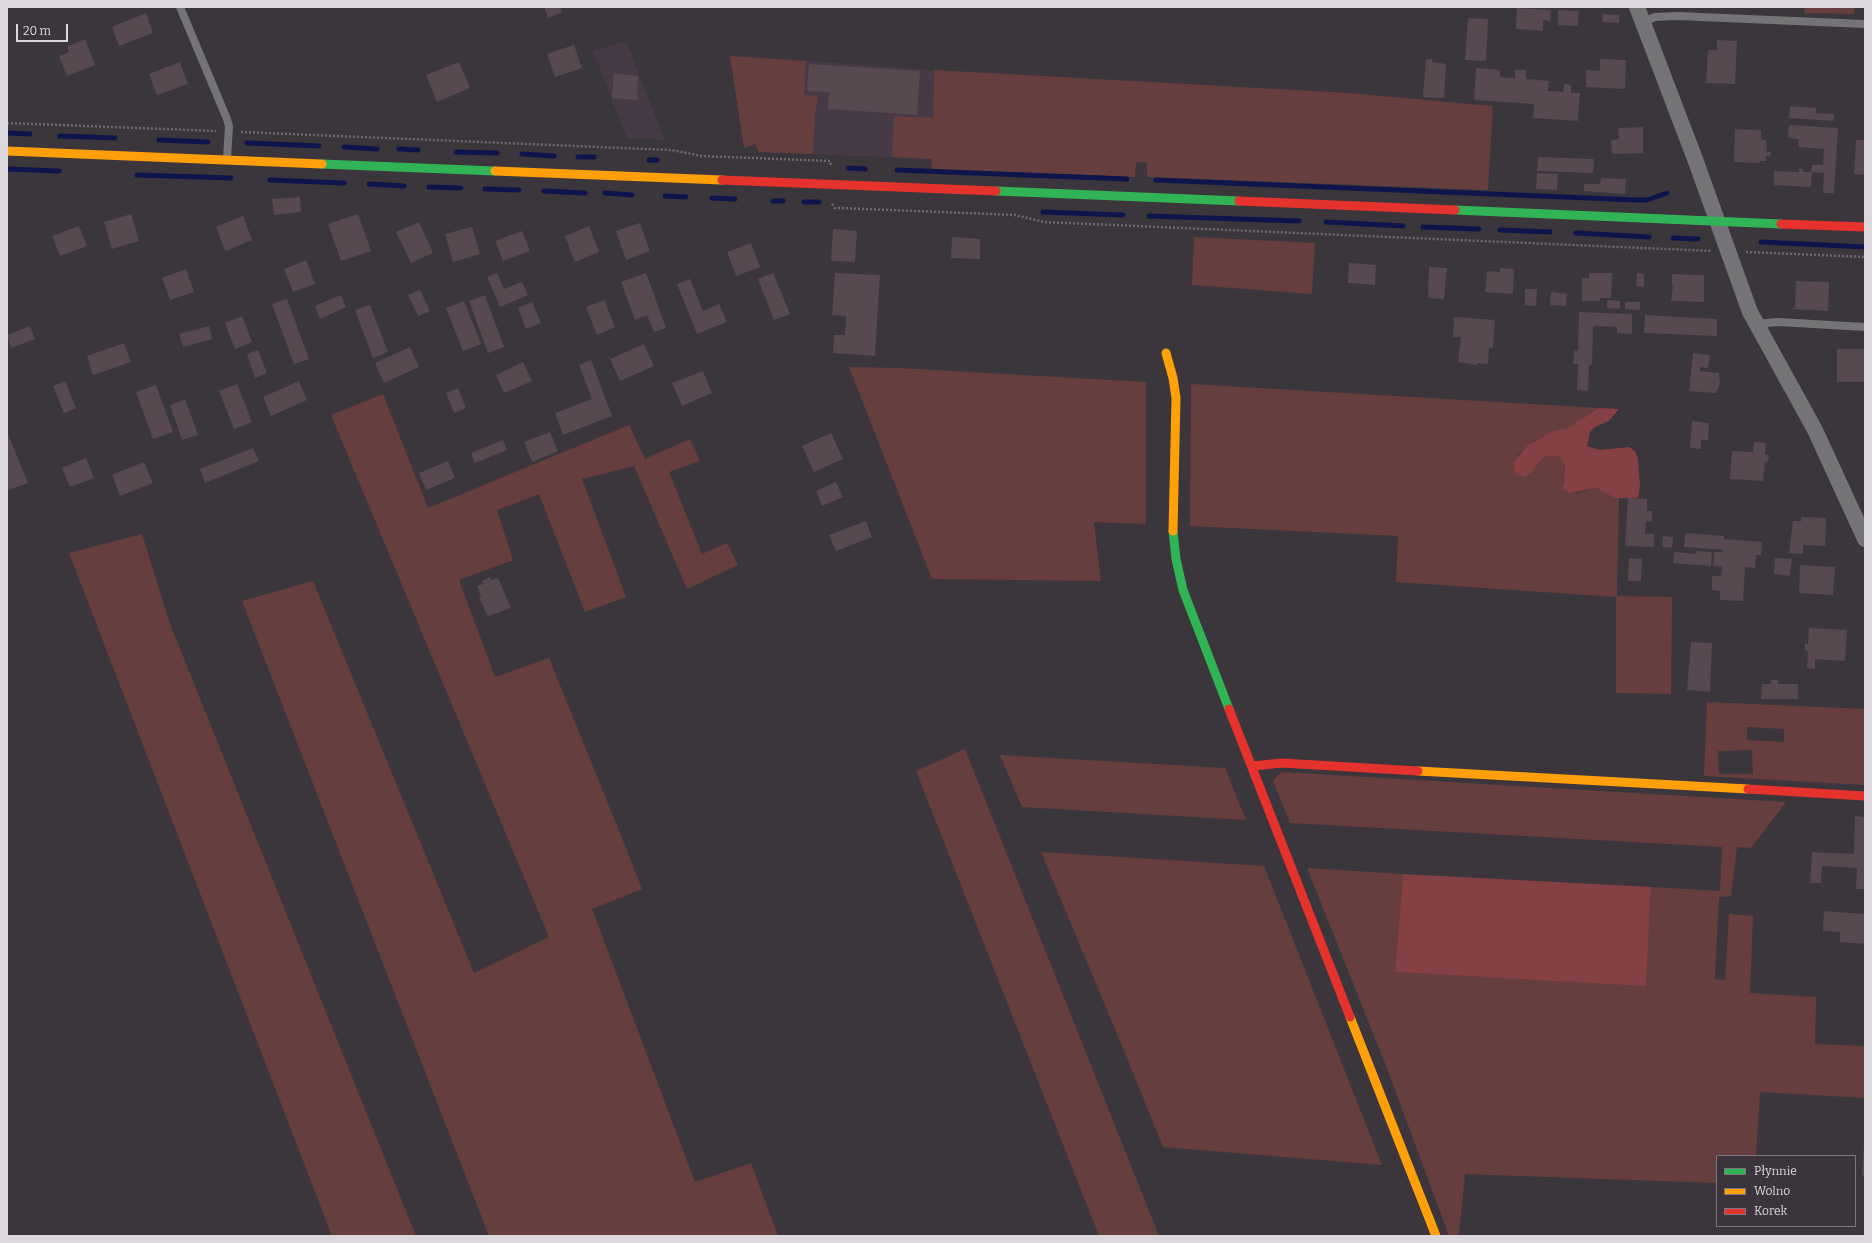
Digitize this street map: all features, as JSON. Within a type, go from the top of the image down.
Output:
[{"type":"main road","points":[[7,151],[1865,227]]},
{"type":"main road","points":[[1166,353],[1173,378],[1176,398],[1173,528],[1179,574],[1194,622],[1436,1236]]},
{"type":"main road","points":[[1252,766],[1282,763],[1865,796]]},
{"type":"street","points":[[1638,7],[1718,221],[1744,297],[1756,324],[1808,416],[1865,539]]},
{"type":"lane","points":[[180,7],[227,119],[227,160]]},
{"type":"lane","points":[[1643,22],[1655,17],[1678,16],[1865,24]]},
{"type":"lane","points":[[1756,324],[1778,322],[1865,327]]},
{"type":"path","points":[[7,123],[671,150],[702,156],[830,161],[832,169]]},
{"type":"path","points":[[831,202],[835,208],[1015,216],[1044,222],[1865,257]]},
{"type":"shaded area","points":[[1805,7],[1854,7],[1854,14],[1804,13]]},
{"type":"shaded area","points":[[626,41],[665,140],[627,138],[593,51]]},
{"type":"shaded area","points":[[730,56],[806,61],[804,95],[818,96],[815,113],[813,154],[759,152],[755,144],[744,148]]},
{"type":"shaded area","points":[[764,58],[934,70],[931,159],[759,152]]},
{"type":"shaded area","points":[[934,70],[1348,93],[1493,106],[1488,190],[1147,177],[1147,163],[1136,162],[1135,177],[932,169],[931,159],[892,157],[894,116],[933,118]]},
{"type":"shaded area","points":[[1194,237],[1315,243],[1312,294],[1192,285]]},
{"type":"shaded area","points":[[849,367],[899,368],[1146,382],[1146,524],[1094,522],[1101,581],[932,579]]},
{"type":"shaded area","points":[[1191,384],[1599,408],[1567,428],[1552,431],[1533,442],[1517,456],[1531,473],[1544,457],[1558,456],[1563,461],[1565,467],[1563,482],[1576,493],[1597,488],[1619,498],[1617,596],[1672,597],[1671,694],[1616,693],[1616,597],[1396,582],[1398,536],[1190,526]]},
{"type":"shaded area","points":[[383,394],[428,508],[629,425],[645,459],[690,439],[700,461],[669,472],[702,554],[727,543],[738,565],[687,589],[634,466],[582,479],[626,597],[585,612],[539,494],[497,510],[513,560],[459,580],[495,677],[549,658],[642,889],[592,909],[695,1182],[751,1163],[778,1236],[489,1236],[242,601],[313,581],[474,973],[549,937],[331,415]]},
{"type":"shaded area","points":[[1599,408],[1619,409],[1609,421],[1595,427],[1590,432],[1587,446],[1600,450],[1629,447],[1635,451],[1638,458],[1640,486],[1638,498],[1615,498],[1597,488],[1569,493],[1563,489],[1565,467],[1563,461],[1558,456],[1544,457],[1531,473],[1524,477],[1517,475],[1514,470],[1514,462],[1527,446],[1552,431],[1567,428]]},
{"type":"shaded area","points":[[142,534],[170,624],[416,1236],[332,1236],[69,553]]},
{"type":"shaded area","points":[[1707,702],[1865,709],[1865,785],[1704,776]],"holes":[[[1747,727],[1784,729],[1784,742],[1747,740]],[[1752,750],[1753,774],[1719,774],[1718,751]]]},
{"type":"shaded area","points":[[965,749],[1159,1236],[1099,1236],[916,771]]},
{"type":"shaded area","points":[[1000,755],[1225,768],[1246,820],[1022,807]]},
{"type":"shaded area","points":[[1281,772],[1786,802],[1751,848],[1737,847],[1731,896],[1719,897],[1715,979],[1725,980],[1729,914],[1753,916],[1750,993],[1816,997],[1815,1044],[1865,1046],[1865,1098],[1760,1092],[1756,1155],[1716,1155],[1716,1183],[1465,1174],[1459,1236],[1449,1236],[1388,1071],[1307,868],[1403,874],[1395,972],[1646,985],[1651,887],[1720,891],[1722,847],[1290,823],[1273,781]]},
{"type":"shaded area","points":[[1041,852],[1264,866],[1382,1165],[1163,1147]]},
{"type":"shaded area","points":[[1403,874],[1651,887],[1646,986],[1395,972]]},
{"type":"building","points":[[544,7],[560,7],[562,12],[548,18]]},
{"type":"building","points":[[1517,8],[1551,10],[1550,21],[1543,20],[1543,31],[1516,29]]},
{"type":"building","points":[[1558,10],[1579,11],[1578,26],[1558,25]]},
{"type":"building","points":[[146,13],[153,33],[119,46],[112,27]]},
{"type":"building","points":[[1603,14],[1619,15],[1619,23],[1602,22]]},
{"type":"building","points":[[1468,18],[1488,19],[1486,61],[1465,60]]},
{"type":"building","points":[[85,39],[95,65],[67,76],[59,56],[69,52],[67,47]]},
{"type":"building","points":[[1717,40],[1737,41],[1735,84],[1706,83],[1708,50],[1717,50]]},
{"type":"building","points":[[574,45],[582,68],[555,77],[547,54]]},
{"type":"building","points":[[1426,59],[1432,59],[1432,62],[1446,64],[1444,98],[1423,97]]},
{"type":"building","points":[[1600,59],[1626,60],[1625,89],[1586,87],[1586,70],[1600,71]]},
{"type":"building","points":[[180,62],[188,84],[157,95],[149,74]]},
{"type":"building","points":[[459,62],[470,88],[437,102],[426,75]]},
{"type":"building","points":[[809,64],[920,71],[917,115],[828,109],[829,92],[807,91]]},
{"type":"building","points":[[1476,68],[1500,70],[1500,77],[1513,78],[1515,78],[1515,70],[1526,70],[1526,79],[1549,81],[1548,91],[1563,92],[1564,84],[1571,85],[1571,93],[1580,93],[1578,121],[1533,118],[1534,104],[1474,100]]},
{"type":"building","points":[[614,73],[638,76],[637,100],[612,98]]},
{"type":"building","points":[[1790,106],[1816,108],[1816,113],[1834,114],[1834,121],[1789,118]]},
{"type":"building","points":[[1789,125],[1838,128],[1834,193],[1823,193],[1824,173],[1811,172],[1812,165],[1823,165],[1824,149],[1798,147],[1799,139],[1788,138]]},
{"type":"building","points":[[1643,127],[1643,153],[1612,154],[1611,140],[1619,139],[1618,128]]},
{"type":"building","points":[[1735,129],[1761,130],[1761,140],[1766,140],[1767,152],[1771,152],[1770,156],[1766,156],[1766,161],[1760,161],[1760,163],[1734,162]]},
{"type":"building","points":[[1856,140],[1865,140],[1865,175],[1854,174]]},
{"type":"building","points":[[1538,157],[1594,159],[1593,173],[1537,171]]},
{"type":"building","points":[[1799,169],[1803,169],[1803,172],[1812,172],[1811,187],[1774,185],[1774,171],[1799,172]]},
{"type":"building","points":[[1537,173],[1558,174],[1557,190],[1536,189]]},
{"type":"building","points":[[1601,178],[1626,179],[1625,194],[1584,191],[1584,184],[1600,184]]},
{"type":"building","points":[[300,197],[301,212],[274,215],[272,199]]},
{"type":"building","points":[[131,214],[139,241],[112,249],[104,222]]},
{"type":"building","points":[[358,214],[371,251],[341,261],[328,224]]},
{"type":"building","points":[[243,216],[252,240],[225,251],[216,227]]},
{"type":"building","points":[[419,222],[433,253],[411,263],[396,232]]},
{"type":"building","points":[[640,223],[650,251],[626,260],[616,231]]},
{"type":"building","points":[[79,226],[87,246],[60,256],[52,236]]},
{"type":"building","points":[[589,226],[599,252],[575,262],[565,236]]},
{"type":"building","points":[[472,227],[480,254],[453,262],[445,234]]},
{"type":"building","points":[[833,229],[857,231],[855,262],[831,261]]},
{"type":"building","points":[[522,231],[530,251],[503,261],[495,241]]},
{"type":"building","points":[[952,237],[980,239],[980,259],[951,258]]},
{"type":"building","points":[[751,243],[760,267],[736,276],[727,252]]},
{"type":"building","points":[[306,260],[315,284],[293,292],[284,269]]},
{"type":"building","points":[[1349,263],[1376,265],[1375,285],[1348,283]]},
{"type":"building","points":[[1429,267],[1447,268],[1444,299],[1428,298]]},
{"type":"building","points":[[1500,268],[1514,269],[1513,294],[1485,292],[1487,271],[1500,272]]},
{"type":"building","points":[[186,269],[194,292],[170,300],[162,278]]},
{"type":"building","points":[[497,273],[504,289],[522,282],[528,295],[500,307],[487,277]]},
{"type":"building","points":[[646,273],[666,328],[654,332],[647,315],[635,320],[621,282]]},
{"type":"building","points":[[773,273],[790,314],[774,320],[758,279]]},
{"type":"building","points":[[835,273],[880,275],[875,356],[833,353],[834,335],[845,335],[846,316],[832,315]]},
{"type":"building","points":[[1589,273],[1612,273],[1611,298],[1600,298],[1600,301],[1582,301],[1582,278],[1589,278]]},
{"type":"building","points":[[1637,273],[1644,274],[1644,287],[1636,286]]},
{"type":"building","points":[[1672,274],[1704,275],[1704,302],[1671,301],[1673,286]]},
{"type":"building","points":[[690,279],[703,311],[719,304],[727,322],[697,334],[677,284]]},
{"type":"building","points":[[1794,281],[1829,282],[1828,311],[1792,309],[1795,308],[1796,282]]},
{"type":"building","points":[[1525,289],[1537,289],[1536,306],[1525,305]]},
{"type":"building","points":[[420,290],[430,311],[418,316],[408,295]]},
{"type":"building","points":[[1551,292],[1567,294],[1566,306],[1550,305]]},
{"type":"building","points":[[341,295],[346,307],[320,319],[315,306]]},
{"type":"building","points":[[485,295],[504,347],[488,353],[469,301]]},
{"type":"building","points":[[287,299],[309,359],[294,364],[272,304]]},
{"type":"building","points":[[604,300],[615,327],[597,335],[586,307]]},
{"type":"building","points":[[1607,300],[1620,301],[1620,309],[1607,308]]},
{"type":"building","points":[[464,301],[481,344],[463,351],[446,308]]},
{"type":"building","points":[[532,302],[541,323],[526,329],[518,308]]},
{"type":"building","points":[[1625,302],[1640,302],[1640,310],[1625,309]]},
{"type":"building","points":[[370,305],[388,352],[373,358],[355,310]]},
{"type":"building","points":[[1579,312],[1632,314],[1632,334],[1617,333],[1617,327],[1593,326],[1592,365],[1589,365],[1588,391],[1577,390],[1578,364],[1573,364],[1574,351],[1578,351]]},
{"type":"building","points":[[1645,315],[1717,319],[1717,336],[1644,333]]},
{"type":"building","points":[[242,316],[252,342],[235,349],[225,323]]},
{"type":"building","points":[[1454,317],[1495,320],[1493,348],[1489,348],[1488,364],[1477,363],[1477,365],[1458,362],[1461,337],[1453,337]]},
{"type":"building","points":[[30,326],[35,339],[11,348],[7,335]]},
{"type":"building","points":[[209,326],[212,339],[183,347],[179,334]]},
{"type":"building","points":[[124,343],[131,362],[93,375],[87,356]]},
{"type":"building","points":[[644,344],[654,366],[620,381],[610,359]]},
{"type":"building","points":[[410,347],[419,367],[384,383],[375,363]]},
{"type":"building","points":[[1837,349],[1864,349],[1865,382],[1837,382]]},
{"type":"building","points":[[258,350],[267,373],[255,378],[247,354]]},
{"type":"building","points":[[1693,353],[1710,355],[1708,368],[1700,367],[1700,371],[1719,373],[1720,384],[1716,393],[1689,391]]},
{"type":"building","points":[[591,360],[612,416],[563,435],[555,413],[592,399],[579,365]]},
{"type":"building","points":[[523,362],[532,381],[504,393],[496,375]]},
{"type":"building","points":[[703,371],[712,393],[682,406],[672,383]]},
{"type":"building","points":[[65,381],[76,408],[64,413],[53,386]]},
{"type":"building","points":[[299,381],[307,400],[271,416],[263,397]]},
{"type":"building","points":[[237,384],[252,422],[234,429],[219,391]]},
{"type":"building","points":[[156,385],[173,432],[153,439],[136,392]]},
{"type":"building","points":[[458,388],[466,408],[454,413],[446,393]]},
{"type":"building","points":[[185,399],[198,435],[182,440],[170,405]]},
{"type":"building","points":[[1692,421],[1709,423],[1708,440],[1701,440],[1701,449],[1690,448]]},
{"type":"building","points":[[7,432],[28,483],[9,490],[7,485]]},
{"type":"building","points":[[550,432],[558,451],[532,462],[524,442]]},
{"type":"building","points":[[831,433],[843,459],[814,472],[802,446]]},
{"type":"building","points":[[503,440],[507,450],[475,463],[471,453]]},
{"type":"building","points":[[1754,442],[1766,443],[1765,455],[1769,455],[1768,462],[1765,461],[1763,481],[1730,479],[1732,451],[1753,452]]},
{"type":"building","points":[[253,448],[259,461],[205,483],[200,469]]},
{"type":"building","points":[[86,458],[94,478],[70,487],[62,468]]},
{"type":"building","points":[[448,461],[455,478],[426,490],[419,473]]},
{"type":"building","points":[[144,462],[153,483],[120,496],[112,475]]},
{"type":"building","points":[[836,482],[843,497],[822,506],[816,491]]},
{"type":"building","points":[[1628,498],[1647,499],[1647,511],[1652,511],[1652,522],[1646,521],[1645,534],[1654,534],[1654,547],[1625,546]]},
{"type":"building","points":[[1802,517],[1826,518],[1825,546],[1803,545],[1803,554],[1789,553],[1793,521],[1801,521]]},
{"type":"building","points":[[866,521],[872,537],[836,551],[829,535]]},
{"type":"building","points":[[1685,533],[1724,536],[1724,539],[1762,542],[1761,555],[1756,555],[1755,568],[1745,567],[1743,601],[1720,600],[1720,591],[1712,590],[1712,576],[1721,576],[1722,567],[1713,566],[1714,552],[1723,552],[1723,550],[1684,547]]},
{"type":"building","points":[[1663,536],[1673,537],[1672,548],[1662,547]]},
{"type":"building","points":[[1696,551],[1712,552],[1711,566],[1673,563],[1674,552],[1696,554]]},
{"type":"building","points":[[1629,558],[1642,559],[1641,581],[1628,581]]},
{"type":"building","points":[[1775,558],[1792,559],[1790,576],[1774,574]]},
{"type":"building","points":[[1800,565],[1835,567],[1833,595],[1799,593]]},
{"type":"building","points":[[490,577],[491,580],[498,578],[511,608],[488,616],[479,598],[481,597],[477,586],[483,584],[482,581]]},
{"type":"building","points":[[1809,628],[1847,630],[1845,661],[1815,659],[1815,669],[1807,668],[1808,651],[1805,651],[1805,643],[1808,644]]},
{"type":"building","points":[[1691,642],[1712,643],[1710,692],[1687,690]]},
{"type":"building","points":[[1771,680],[1778,680],[1778,684],[1798,684],[1798,699],[1761,699],[1762,684],[1771,684]]},
{"type":"building","points":[[1855,816],[1865,817],[1865,889],[1856,889],[1857,868],[1822,866],[1821,883],[1810,883],[1812,852],[1854,854]]},
{"type":"building","points":[[1824,911],[1865,914],[1865,944],[1840,942],[1840,932],[1823,931]]},
{"type":"building","points":[[1864,1144],[1865,1176],[1862,1176]]},
{"type":"waterway","points":[[7,133],[30,134]]},
{"type":"waterway","points":[[60,136],[115,138]]},
{"type":"waterway","points":[[159,140],[208,142]]},
{"type":"waterway","points":[[247,143],[319,146]]},
{"type":"waterway","points":[[344,147],[377,149]]},
{"type":"waterway","points":[[399,149],[418,150]]},
{"type":"waterway","points":[[456,152],[497,153]]},
{"type":"waterway","points":[[522,154],[554,156]]},
{"type":"waterway","points":[[578,157],[594,157]]},
{"type":"waterway","points":[[649,160],[657,160]]},
{"type":"waterway","points":[[848,168],[865,169]]},
{"type":"waterway","points":[[7,169],[59,171]]},
{"type":"waterway","points":[[897,170],[1127,179]]},
{"type":"waterway","points":[[137,175],[231,178]]},
{"type":"waterway","points":[[270,180],[344,183]]},
{"type":"waterway","points":[[1156,180],[1636,200],[1647,200],[1667,193]]},
{"type":"waterway","points":[[369,184],[404,186]]},
{"type":"waterway","points":[[429,187],[461,188]]},
{"type":"waterway","points":[[485,189],[519,190]]},
{"type":"waterway","points":[[544,191],[585,193]]},
{"type":"waterway","points":[[605,193],[632,195]]},
{"type":"waterway","points":[[665,196],[686,197]]},
{"type":"waterway","points":[[712,198],[735,199]]},
{"type":"waterway","points":[[773,201],[783,201]]},
{"type":"waterway","points":[[804,202],[819,202]]},
{"type":"waterway","points":[[1043,212],[1123,215]]},
{"type":"waterway","points":[[1149,216],[1299,221]]},
{"type":"waterway","points":[[1326,222],[1403,226]]},
{"type":"waterway","points":[[1423,227],[1479,229]]},
{"type":"waterway","points":[[1500,230],[1550,232]]},
{"type":"waterway","points":[[1576,233],[1649,237]]},
{"type":"waterway","points":[[1673,238],[1698,239]]},
{"type":"waterway","points":[[1761,242],[1865,247]]},
{"type":"traffic: fast","points":[[322,164],[495,171]]},
{"type":"traffic: fast","points":[[996,191],[1239,201]]},
{"type":"traffic: fast","points":[[1455,210],[1781,224]]},
{"type":"traffic: fast","points":[[1173,531],[1176,559],[1183,590],[1229,709]]},
{"type":"traffic: slow","points":[[7,151],[322,164]]},
{"type":"traffic: slow","points":[[495,171],[722,180]]},
{"type":"traffic: slow","points":[[1166,353],[1173,378],[1176,398],[1173,531]]},
{"type":"traffic: slow","points":[[1418,771],[1748,789]]},
{"type":"traffic: slow","points":[[1350,1017],[1436,1236]]},
{"type":"traffic: jam","points":[[722,180],[996,191]]},
{"type":"traffic: jam","points":[[1239,201],[1455,210]]},
{"type":"traffic: jam","points":[[1781,224],[1865,227]]},
{"type":"traffic: jam","points":[[1229,709],[1350,1017]]},
{"type":"traffic: jam","points":[[1252,766],[1282,763],[1418,771]]},
{"type":"traffic: jam","points":[[1748,789],[1865,796]]}]
